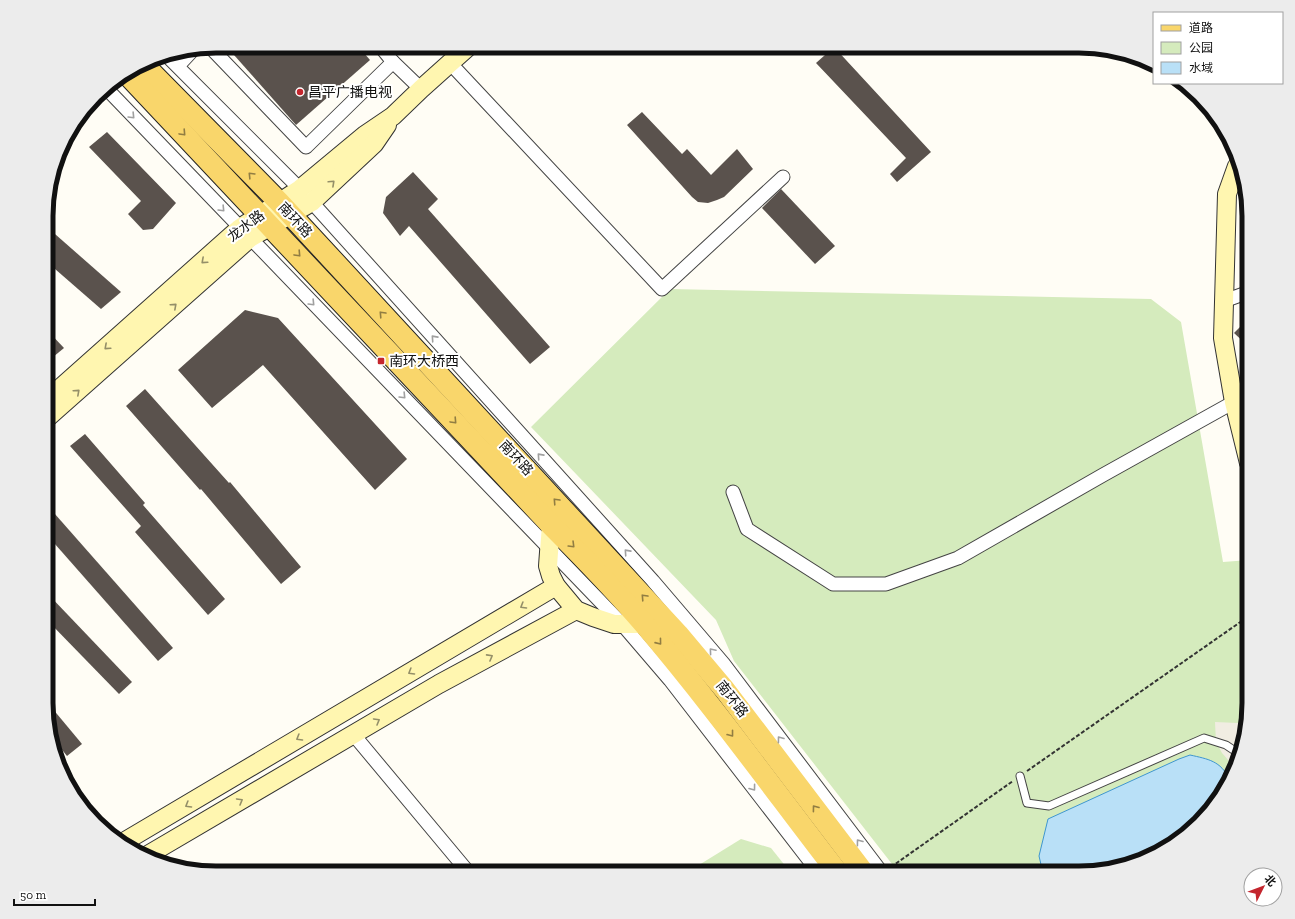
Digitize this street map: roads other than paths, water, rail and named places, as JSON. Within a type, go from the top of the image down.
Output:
[{"type":"main road","points":[[420,89],[461,53]]},
{"type":"main road","name":"南环路","points":[[147,68],[284,209],[678,634],[730,686],[859,866]]},
{"type":"main road","name":"南环路","points":[[130,77],[551,525],[582,555],[644,624],[702,708],[832,866]]},
{"type":"main road","name":"龙水路","points":[[53,395],[245,233],[306,196],[374,144],[393,116],[420,89]]},
{"type":"main road","points":[[1235,171],[1227,194],[1223,338],[1234,402],[1242,435]]},
{"type":"main road","name":"龙水路","points":[[53,412],[245,233]]},
{"type":"main road","points":[[551,525],[548,566],[550,576],[556,586],[576,610],[593,618],[614,624],[644,624]]},
{"type":"main road","points":[[127,840],[556,586]]},
{"type":"main road","points":[[151,853],[439,684],[576,610]]},
{"type":"street","points":[[216,53],[306,147],[393,62]]},
{"type":"street","points":[[386,53],[420,89]]},
{"type":"street","points":[[178,66],[188,55]]},
{"type":"street","points":[[171,60],[306,196],[653,581],[723,663],[730,686],[882,866]]},
{"type":"street","points":[[450,63],[662,289],[783,177]]},
{"type":"street","points":[[110,92],[550,548],[622,624],[670,680],[702,708],[813,866]]},
{"type":"street","points":[[1224,300],[1242,294]]},
{"type":"street","points":[[733,492],[747,529],[833,584],[886,584],[958,558],[1234,402]]},
{"type":"street","points":[[354,734],[463,866]]},
{"type":"lane","points":[[1020,776],[1026,803],[1050,806],[1204,738],[1226,744],[1234,751]]},
{"type":"water","points":[[1190,755],[1208,760],[1218,765],[1226,773],[1215,794],[1202,811],[1187,826],[1170,839],[1142,854],[1111,863],[1090,866],[1041,866],[1039,856],[1048,819]]},
{"type":"place","name":"昌平广播电视","points":[[300,92]]},
{"type":"place","name":"南环大桥西","points":[[381,361]]}]
